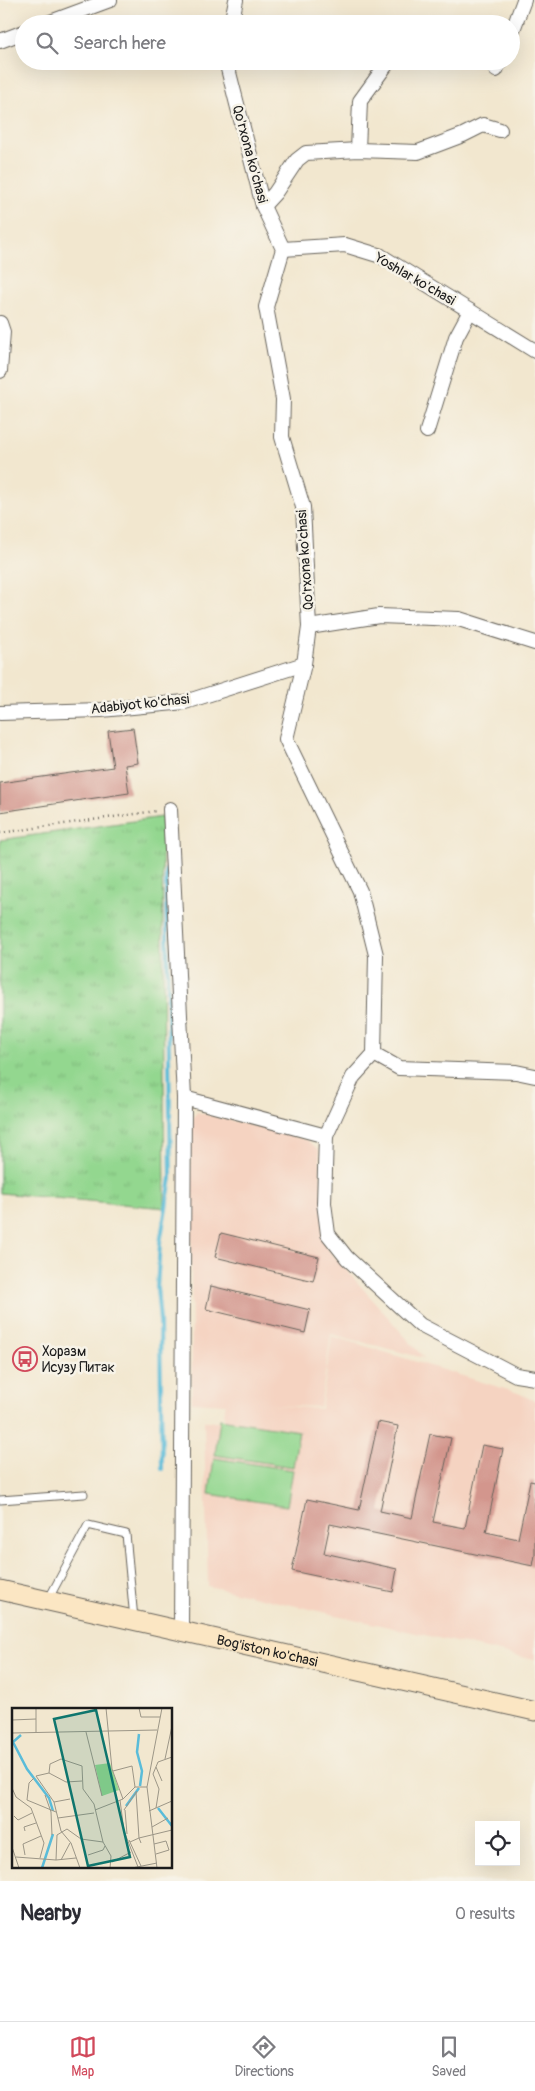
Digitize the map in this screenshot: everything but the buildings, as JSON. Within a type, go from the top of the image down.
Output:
[{"type":"main road","name":"Bog'iston ko'chasi","points":[[0,1590],[535,1711]]},
{"type":"street","points":[[69,15],[110,0]]},
{"type":"street","points":[[233,15],[236,0]]},
{"type":"street","points":[[518,15],[524,0]]},
{"type":"street","points":[[0,41],[15,35]]},
{"type":"street","name":"Qo'rxona ko'chasi","points":[[228,70],[263,206],[283,249],[266,307],[283,398],[282,437],[303,507],[310,627],[304,664],[286,740],[360,891],[376,954],[374,1054]]},
{"type":"street","points":[[358,150],[360,101],[382,70]]},
{"type":"street","points":[[263,206],[276,193],[297,160],[306,153],[358,150],[418,152],[463,135],[483,124],[500,130]]},
{"type":"street","name":"Yoshlar ko'chasi","points":[[283,249],[345,245],[381,256],[535,351]]},
{"type":"street","points":[[427,431],[456,337],[470,311]]},
{"type":"street","points":[[0,323],[3,332],[0,371]]},
{"type":"street","points":[[310,627],[379,616],[459,619],[535,643]]},
{"type":"street","name":"Adabiyot ko'chasi","points":[[0,713],[101,710],[185,702],[304,664]]},
{"type":"street","points":[[170,809],[184,1098],[181,1632]]},
{"type":"street","points":[[535,1076],[516,1072],[399,1068],[374,1054],[353,1077],[326,1136],[324,1203],[328,1234],[347,1258],[420,1325],[516,1375],[535,1378]]},
{"type":"street","points":[[184,1098],[326,1136]]},
{"type":"lane","points":[[0,1500],[84,1494]]},
{"type":"lane","points":[[48,1600],[88,1525],[126,1534],[135,1622]]},
{"type":"path","points":[[0,833],[170,809]]},
{"type":"shaded area","points":[[197,1112],[307,1140],[319,1150],[326,1247],[424,1358],[331,1334],[320,1407],[269,1405],[321,1409],[332,1336],[518,1393],[535,1401],[535,1660],[208,1586],[204,1421],[224,1421],[225,1404],[192,1402],[191,1123]]},
{"type":"green space","points":[[162,817],[165,1208],[0,1193],[0,840]]},
{"type":"green space","points":[[220,1419],[299,1431],[293,1467],[215,1455]]},
{"type":"green space","points":[[214,1458],[293,1470],[287,1506],[209,1494]]},
{"type":"waterway","points":[[162,1469],[160,1321],[157,1288],[160,1243],[171,1178],[166,870]]},
{"type":"place","name":"Хоразм Исузу Питак","points":[[25,1359]]}]
